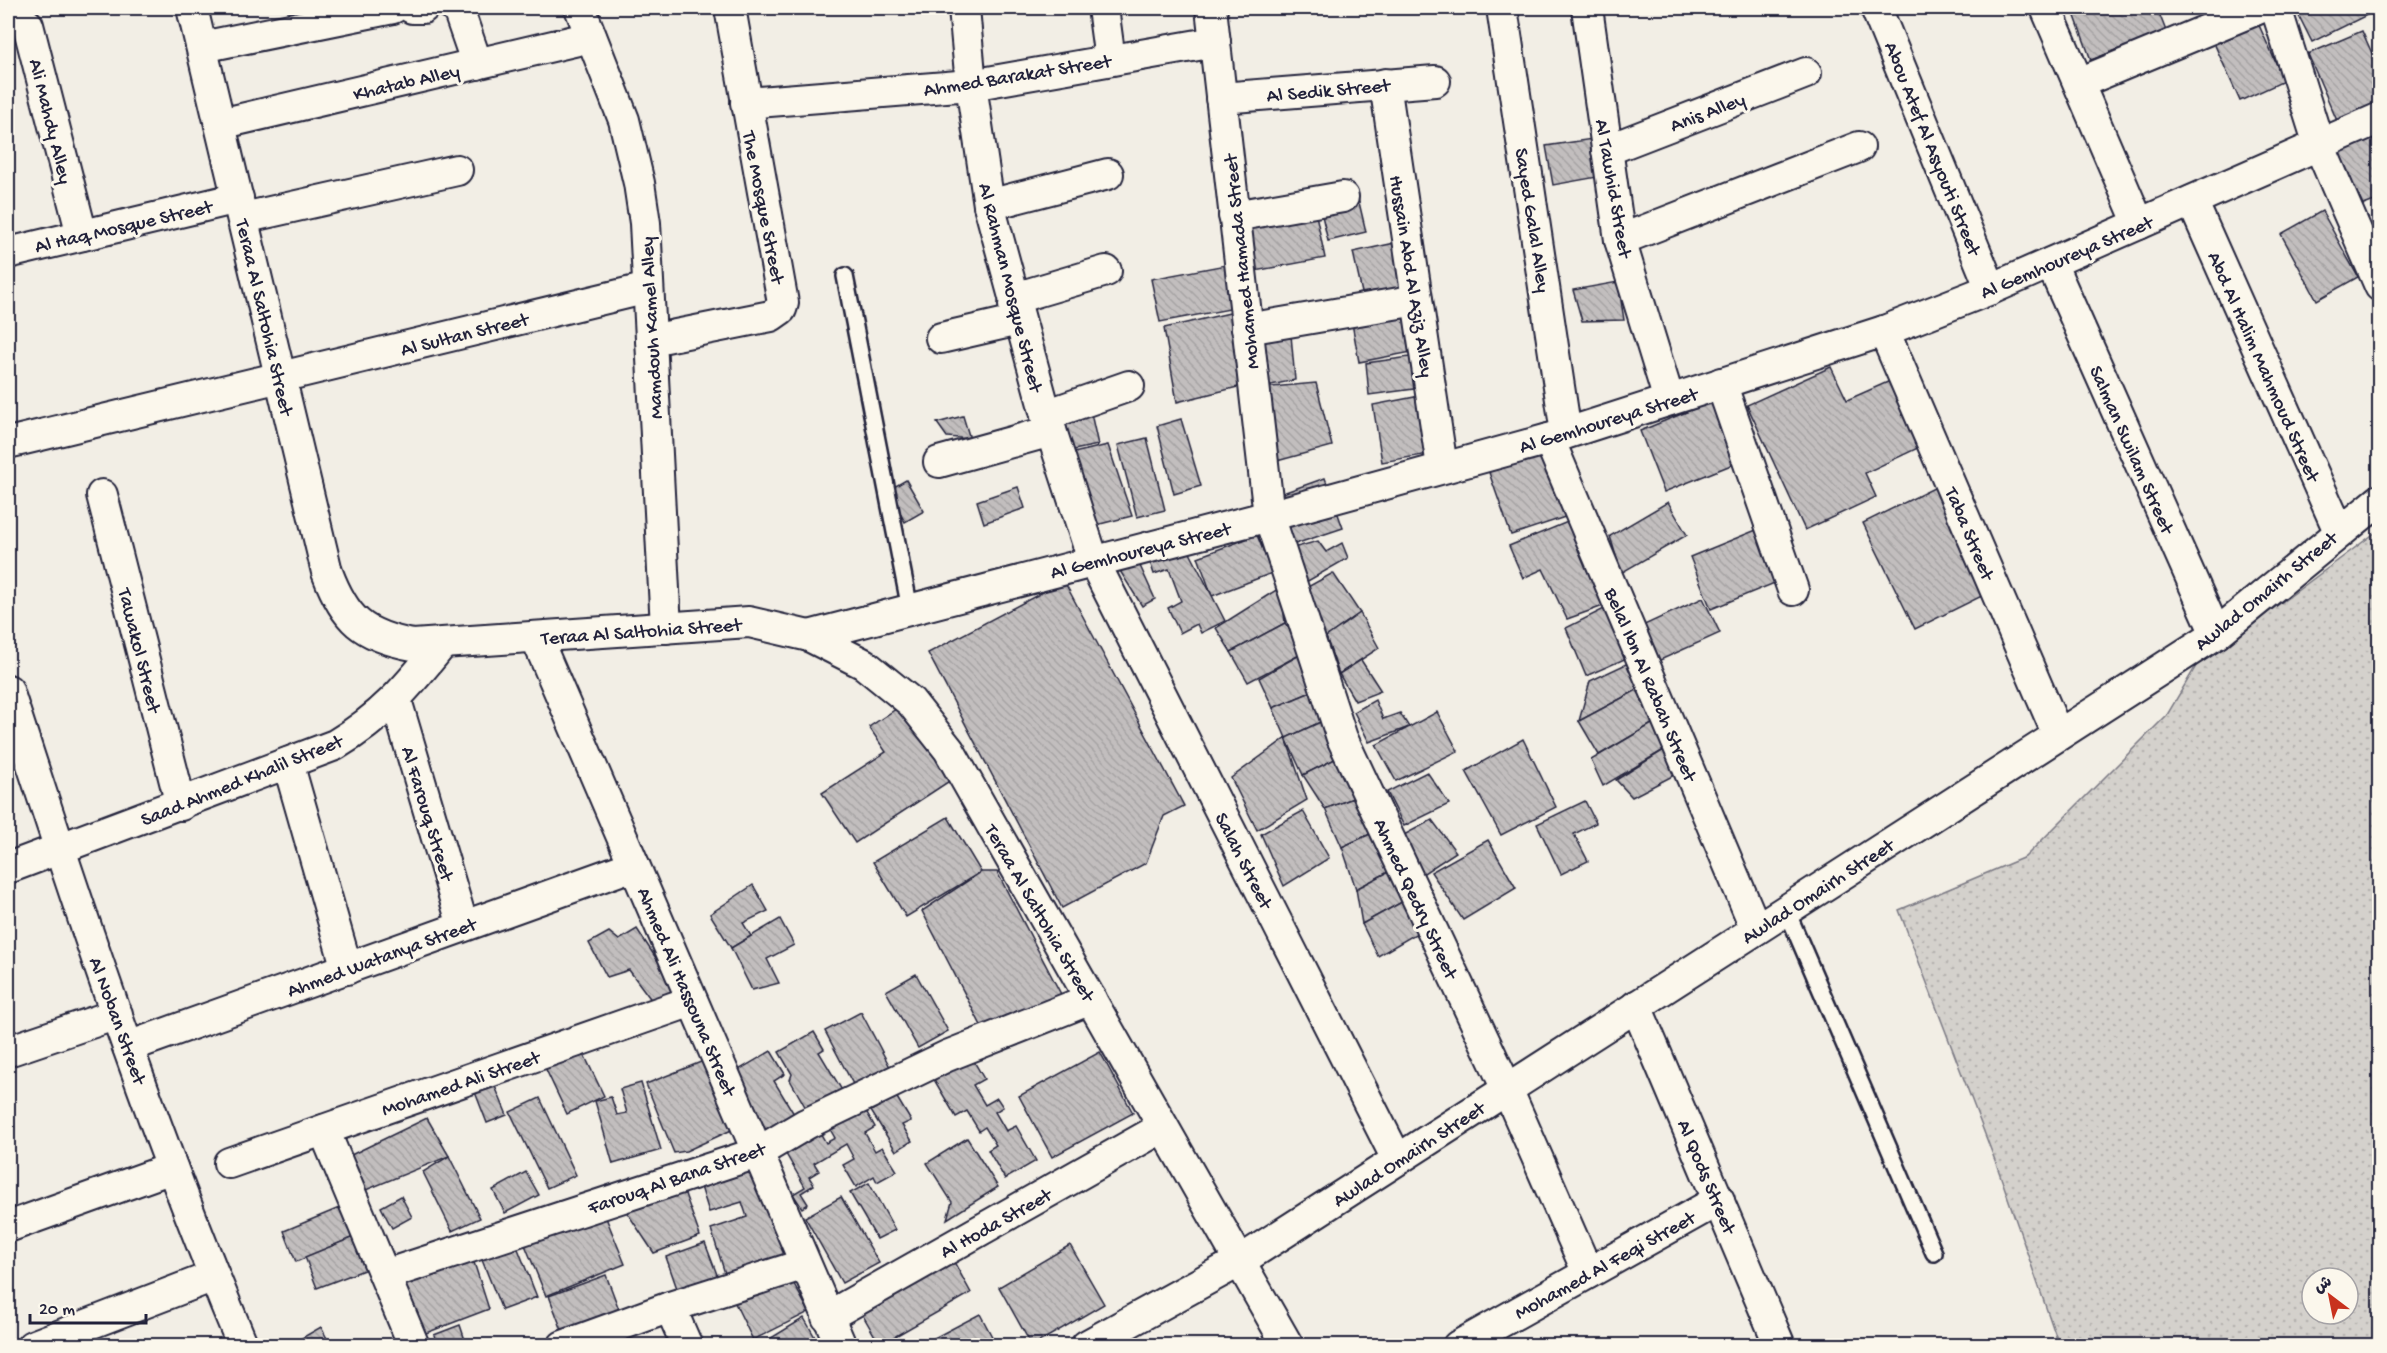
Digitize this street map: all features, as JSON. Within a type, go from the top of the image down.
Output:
[{"type":"street","name":"Teraa Al Saltohia Street","points":[[192,8],[327,572],[338,601],[357,624],[384,640],[413,645],[749,622],[809,636],[864,664],[911,702],[949,750],[1288,1346]]},
{"type":"street","points":[[202,47],[393,8]]},
{"type":"street","points":[[411,8],[423,8]]},
{"type":"street","points":[[455,8],[459,12],[477,64]]},
{"type":"street","name":"Mamdouh Kamel Alley","points":[[580,8],[624,120],[637,172],[645,223],[666,628]]},
{"type":"street","points":[[730,8],[736,8]]},
{"type":"street","name":"The Mosque Street","points":[[651,340],[771,316],[781,309],[783,298],[730,8]]},
{"type":"street","name":"Al Rahman Mosque Street","points":[[964,8],[971,85],[989,205],[1048,423],[1093,560]]},
{"type":"street","points":[[1103,8],[1110,60]]},
{"type":"street","name":"Mohamed Hamada Street","points":[[1211,8],[1269,516]]},
{"type":"street","name":"Sayed Galal Alley","points":[[1502,8],[1558,436]]},
{"type":"street","name":"Abou Atef Al Asyouti Street","points":[[1876,8],[1991,289]]},
{"type":"street","points":[[2046,8],[2139,224]]},
{"type":"street","points":[[2079,83],[2260,8]]},
{"type":"street","points":[[2276,8],[2319,145],[2379,286]]},
{"type":"street","name":"Al Tawhid Street","points":[[1592,9],[1620,240],[1669,400]]},
{"type":"street","name":"Ali Mahdy Alley","points":[[10,16],[21,18],[28,25],[82,235]]},
{"type":"street","name":"Khatab Alley","points":[[220,124],[591,37]]},
{"type":"street","name":"Ahmed Barakat Street","points":[[746,103],[971,85],[1215,42]]},
{"type":"street","name":"Anis Alley","points":[[1608,150],[1806,73]]},
{"type":"street","name":"Al Sedik Street","points":[[1221,98],[1436,81]]},
{"type":"street","name":"Hussain Abd Al Aziz Alley","points":[[1385,84],[1442,467]]},
{"type":"street","name":"Al Gemhoureya Street","points":[[809,636],[1093,560],[1269,516],[1558,436],[1884,331],[1991,289],[2379,118]]},
{"type":"street","points":[[1620,240],[1859,147]]},
{"type":"street","name":"Al Haq Mosque Street","points":[[8,253],[82,235],[457,170]]},
{"type":"street","points":[[989,205],[1107,174]]},
{"type":"street","points":[[1234,216],[1343,197]]},
{"type":"street","name":"Abd Al Halim Mahmoud Street","points":[[2192,201],[2339,531]]},
{"type":"street","name":"Salman Swilam Street","points":[[2051,263],[2216,634]]},
{"type":"street","points":[[941,338],[1017,312],[1025,295],[1106,271]]},
{"type":"street","name":"Al Sultan Street","points":[[8,443],[648,288]]},
{"type":"street","points":[[1247,329],[1417,300]]},
{"type":"street","name":"Taba Street","points":[[1884,331],[2058,735]]},
{"type":"street","points":[[1721,383],[1794,590]]},
{"type":"street","points":[[939,462],[1048,423],[1129,386]]},
{"type":"street","name":"Belal Ibn Al Rabah Street","points":[[1558,436],[1756,929]]},
{"type":"street","name":"Tawakol Street","points":[[102,495],[181,805]]},
{"type":"street","name":"Awlad Omairh Street","points":[[1086,1346],[1240,1261],[2216,634],[2379,500]]},
{"type":"street","name":"Ahmed Qedry Street","points":[[1269,516],[1342,738],[1507,1089],[1588,1273]]},
{"type":"street","name":"Salah Street","points":[[1093,560],[1397,1159]]},
{"type":"street","name":"Ahmed Ali Hassouna Street","points":[[536,637],[841,1346]]},
{"type":"street","name":"Saad Ahmed Khalil Street","points":[[8,868],[181,805],[335,745],[368,725],[396,700],[443,643]]},
{"type":"street","name":"Al Noban Street","points":[[8,690],[59,849],[128,1047],[172,1168],[243,1346]]},
{"type":"street","name":"Al Farouq Street","points":[[396,700],[463,926]]},
{"type":"street","points":[[288,763],[347,969]]},
{"type":"street","name":"Ahmed Watanya Street","points":[[128,1047],[634,865]]},
{"type":"street","name":"Farouq Al Bana Street","points":[[385,1275],[757,1153],[806,1124],[947,1056],[1091,999]]},
{"type":"street","name":"Mohamed Ali Street","points":[[229,1163],[692,1001]]},
{"type":"street","name":"Al Qods Street","points":[[1636,1006],[1780,1346]]},
{"type":"street","points":[[8,1051],[117,1014]]},
{"type":"street","name":"Al Hoda Street","points":[[827,1317],[1163,1127]]},
{"type":"street","points":[[324,1130],[414,1346]]},
{"type":"street","points":[[8,1227],[172,1168]]},
{"type":"street","name":"Mohamed Al Feqi Street","points":[[1458,1346],[1719,1200]]},
{"type":"street","points":[[563,1346],[670,1307],[805,1264]]},
{"type":"street","points":[[32,1346],[214,1276]]},
{"type":"street","points":[[670,1307],[687,1346]]},
{"type":"lane","points":[[845,276],[910,609]]},
{"type":"lane","points":[[1786,909],[1934,1253]]},
{"type":"shaded area","points":[[2379,530],[2379,1345],[2059,1345],[1996,1163],[1899,910],[2025,857],[2167,715],[2196,666]]},
{"type":"building","points":[[2072,8],[2157,8],[2166,31],[2091,60]]},
{"type":"building","points":[[2295,8],[2365,8],[2369,14],[2312,42]]},
{"type":"building","points":[[2371,8],[2380,8],[2380,17],[2375,19]]},
{"type":"building","points":[[2258,23],[2284,81],[2240,101],[2214,43]]},
{"type":"building","points":[[2362,31],[2380,71],[2380,105],[2338,123],[2308,54]]},
{"type":"building","points":[[2376,134],[2380,144],[2380,199],[2353,209],[2328,153]]},
{"type":"building","points":[[1599,138],[1603,176],[1553,185],[1546,146]]},
{"type":"building","points":[[1358,198],[1366,232],[1328,241],[1320,207]]},
{"type":"building","points":[[1314,205],[1325,258],[1244,273],[1234,222]]},
{"type":"building","points":[[2322,211],[2358,277],[2317,300],[2281,234]]},
{"type":"building","points":[[1395,243],[1403,287],[1362,293],[1353,252]]},
{"type":"building","points":[[1236,263],[1246,306],[1160,322],[1151,279]]},
{"type":"building","points":[[1618,282],[1624,320],[1582,321],[1573,290]]},
{"type":"building","points":[[1408,301],[1417,351],[1359,362],[1350,312]]},
{"type":"building","points":[[1243,310],[1254,383],[1177,402],[1164,328]]},
{"type":"building","points":[[1290,324],[1295,380],[1257,388],[1251,330]]},
{"type":"building","points":[[1417,356],[1421,388],[1369,395],[1366,363]]},
{"type":"building","points":[[1831,367],[1847,400],[1890,381],[1920,447],[1865,473],[1876,497],[1805,530],[1747,405]]},
{"type":"building","points":[[1316,383],[1332,446],[1266,464],[1261,388]]},
{"type":"building","points":[[1420,396],[1429,454],[1382,462],[1373,405]]},
{"type":"building","points":[[1088,400],[1098,445],[1064,452],[1054,407]]},
{"type":"building","points":[[1711,402],[1736,463],[1664,492],[1640,431]]},
{"type":"building","points":[[963,416],[970,439],[947,437],[937,423]]},
{"type":"building","points":[[1181,419],[1201,486],[1174,494],[1157,426]]},
{"type":"building","points":[[1147,438],[1165,510],[1137,517],[1118,445]]},
{"type":"building","points":[[1108,445],[1132,516],[1080,529],[1065,455]]},
{"type":"building","points":[[1545,447],[1574,514],[1511,535],[1486,464]]},
{"type":"building","points":[[1325,478],[1343,528],[1283,548],[1266,499]]},
{"type":"building","points":[[906,480],[924,511],[905,522],[887,491]]},
{"type":"building","points":[[1938,486],[1990,592],[1915,629],[1863,523]]},
{"type":"building","points":[[1018,487],[1025,508],[984,523],[977,501]]},
{"type":"building","points":[[1668,502],[1687,535],[1621,573],[1610,536]]},
{"type":"building","points":[[1575,519],[1628,597],[1567,619],[1543,569],[1523,578],[1509,546]]},
{"type":"building","points":[[1766,526],[1787,578],[1711,609],[1690,557]]},
{"type":"building","points":[[1257,535],[1272,573],[1212,596],[1198,557]]},
{"type":"building","points":[[1318,541],[1326,552],[1342,543],[1348,558],[1299,586],[1293,548]]},
{"type":"building","points":[[1186,545],[1225,621],[1201,633],[1197,624],[1180,633],[1168,608],[1181,601],[1169,569],[1154,574],[1147,553]]},
{"type":"building","points":[[1136,557],[1155,599],[1142,606],[1115,563]]},
{"type":"building","points":[[1333,573],[1360,613],[1326,637],[1295,594]]},
{"type":"building","points":[[1064,581],[1184,806],[1164,816],[1146,863],[1062,908],[928,653]]},
{"type":"building","points":[[1281,587],[1285,623],[1231,652],[1216,628]]},
{"type":"building","points":[[1628,597],[1652,647],[1586,676],[1566,628]]},
{"type":"building","points":[[1703,598],[1720,633],[1658,661],[1642,626]]},
{"type":"building","points":[[1360,613],[1379,648],[1339,674],[1326,637]]},
{"type":"building","points":[[1285,623],[1305,652],[1248,682],[1231,652]]},
{"type":"building","points":[[1305,652],[1316,690],[1273,708],[1259,678]]},
{"type":"building","points":[[1641,657],[1637,690],[1579,721],[1590,681]]},
{"type":"building","points":[[1361,660],[1381,691],[1355,701],[1339,674]]},
{"type":"building","points":[[1316,690],[1327,719],[1286,738],[1273,708]]},
{"type":"building","points":[[1637,690],[1657,721],[1599,755],[1579,721]]},
{"type":"building","points":[[1375,700],[1383,719],[1400,713],[1409,727],[1369,742],[1354,712]]},
{"type":"building","points":[[902,705],[951,780],[855,843],[822,793],[886,752],[869,727]]},
{"type":"building","points":[[1437,712],[1458,751],[1396,781],[1376,745]]},
{"type":"building","points":[[1327,719],[1341,756],[1303,775],[1286,738]]},
{"type":"building","points":[[1657,721],[1672,745],[1603,786],[1591,760]]},
{"type":"building","points":[[1286,738],[1307,800],[1257,830],[1231,778]]},
{"type":"building","points":[[1523,739],[1556,807],[1501,835],[1466,771]]},
{"type":"building","points":[[1672,745],[1688,768],[1632,797],[1616,780]]},
{"type":"building","points":[[1341,756],[1361,795],[1325,809],[1303,775]]},
{"type":"building","points":[[1427,772],[1449,804],[1404,826],[1387,792]]},
{"type":"building","points":[[1361,795],[1379,830],[1342,847],[1325,809]]},
{"type":"building","points":[[1585,801],[1596,823],[1574,834],[1588,861],[1561,874],[1537,824]]},
{"type":"building","points":[[1303,811],[1329,858],[1284,886],[1261,834]]},
{"type":"building","points":[[948,817],[981,872],[906,917],[873,862]]},
{"type":"building","points":[[1432,820],[1456,852],[1421,875],[1400,837]]},
{"type":"building","points":[[1379,830],[1396,868],[1356,889],[1342,847]]},
{"type":"building","points":[[1488,840],[1516,888],[1463,920],[1431,872]]},
{"type":"building","points":[[1396,868],[1411,897],[1362,924],[1356,889]]},
{"type":"building","points":[[981,872],[997,872],[1064,1000],[988,1039],[922,911]]},
{"type":"building","points":[[753,885],[768,911],[743,923],[751,936],[731,948],[710,914]]},
{"type":"building","points":[[1411,897],[1424,929],[1378,956],[1362,924]]},
{"type":"building","points":[[780,919],[794,945],[767,959],[779,983],[752,990],[731,948]]},
{"type":"building","points":[[637,929],[678,992],[655,1005],[629,970],[607,977],[589,943],[609,932],[619,940]]},
{"type":"building","points":[[916,974],[948,1031],[918,1048],[886,991]]},
{"type":"building","points":[[861,1012],[890,1067],[854,1086],[825,1031]]},
{"type":"building","points":[[814,1032],[824,1049],[819,1052],[846,1097],[811,1117],[790,1080],[792,1074],[779,1052]]},
{"type":"building","points":[[579,1044],[604,1096],[567,1114],[542,1061]]},
{"type":"building","points":[[967,1049],[984,1079],[973,1085],[985,1105],[997,1098],[1003,1107],[995,1112],[1006,1131],[1016,1126],[1036,1161],[1005,1179],[988,1150],[996,1145],[985,1127],[979,1131],[967,1111],[956,1117],[929,1071]]},
{"type":"building","points":[[771,1051],[785,1074],[774,1081],[797,1119],[767,1137],[730,1075]]},
{"type":"building","points":[[1100,1052],[1133,1113],[1052,1157],[1019,1096]]},
{"type":"building","points":[[711,1058],[738,1127],[686,1151],[674,1153],[646,1084]]},
{"type":"building","points":[[492,1079],[507,1115],[487,1123],[473,1087]]},
{"type":"building","points":[[641,1083],[661,1150],[613,1164],[595,1101],[611,1097],[617,1115],[627,1113],[620,1089]]},
{"type":"building","points":[[896,1096],[911,1121],[902,1125],[912,1141],[896,1151],[871,1111]]},
{"type":"building","points":[[540,1098],[576,1175],[547,1188],[510,1112]]},
{"type":"building","points":[[862,1104],[875,1127],[865,1133],[875,1151],[882,1147],[897,1171],[877,1182],[874,1176],[856,1187],[843,1165],[854,1159],[846,1144],[814,1163],[819,1171],[809,1177],[814,1185],[801,1193],[808,1204],[802,1208],[793,1194],[805,1187],[782,1147],[817,1127],[826,1143],[835,1138],[827,1124]]},
{"type":"building","points":[[427,1118],[449,1156],[361,1192],[349,1156]]},
{"type":"building","points":[[967,1138],[998,1187],[947,1219],[952,1202],[927,1163]]},
{"type":"building","points":[[449,1156],[480,1218],[452,1231],[423,1172]]},
{"type":"building","points":[[755,1156],[789,1264],[728,1283],[711,1229],[747,1217],[742,1202],[709,1212],[697,1174]]},
{"type":"building","points":[[526,1172],[539,1195],[505,1213],[493,1190]]},
{"type":"building","points":[[680,1180],[700,1236],[654,1253],[620,1202]]},
{"type":"building","points":[[869,1183],[895,1230],[877,1239],[850,1193]]},
{"type":"building","points":[[401,1196],[412,1217],[392,1228],[381,1207]]},
{"type":"building","points":[[841,1197],[879,1263],[842,1283],[805,1217]]},
{"type":"building","points":[[344,1206],[356,1236],[296,1262],[284,1231]]},
{"type":"building","points":[[602,1208],[625,1264],[546,1296],[523,1240]]},
{"type":"building","points":[[356,1236],[369,1268],[317,1288],[305,1257]]},
{"type":"building","points":[[513,1236],[537,1297],[502,1310],[478,1250]]},
{"type":"building","points":[[705,1243],[721,1285],[681,1300],[666,1257]]},
{"type":"building","points":[[1070,1245],[1104,1304],[1032,1346],[999,1287]]},
{"type":"building","points":[[470,1250],[489,1309],[426,1333],[417,1334],[397,1274]]},
{"type":"building","points":[[953,1260],[971,1293],[880,1345],[861,1312]]},
{"type":"building","points":[[788,1273],[809,1312],[753,1340],[731,1295]]},
{"type":"building","points":[[606,1275],[623,1320],[566,1341],[549,1296]]},
{"type":"building","points":[[980,1314],[997,1346],[919,1346]]},
{"type":"building","points":[[804,1318],[820,1346],[758,1346]]},
{"type":"building","points":[[460,1325],[467,1346],[438,1346],[434,1335]]},
{"type":"building","points":[[321,1327],[331,1346],[288,1346]]}]
